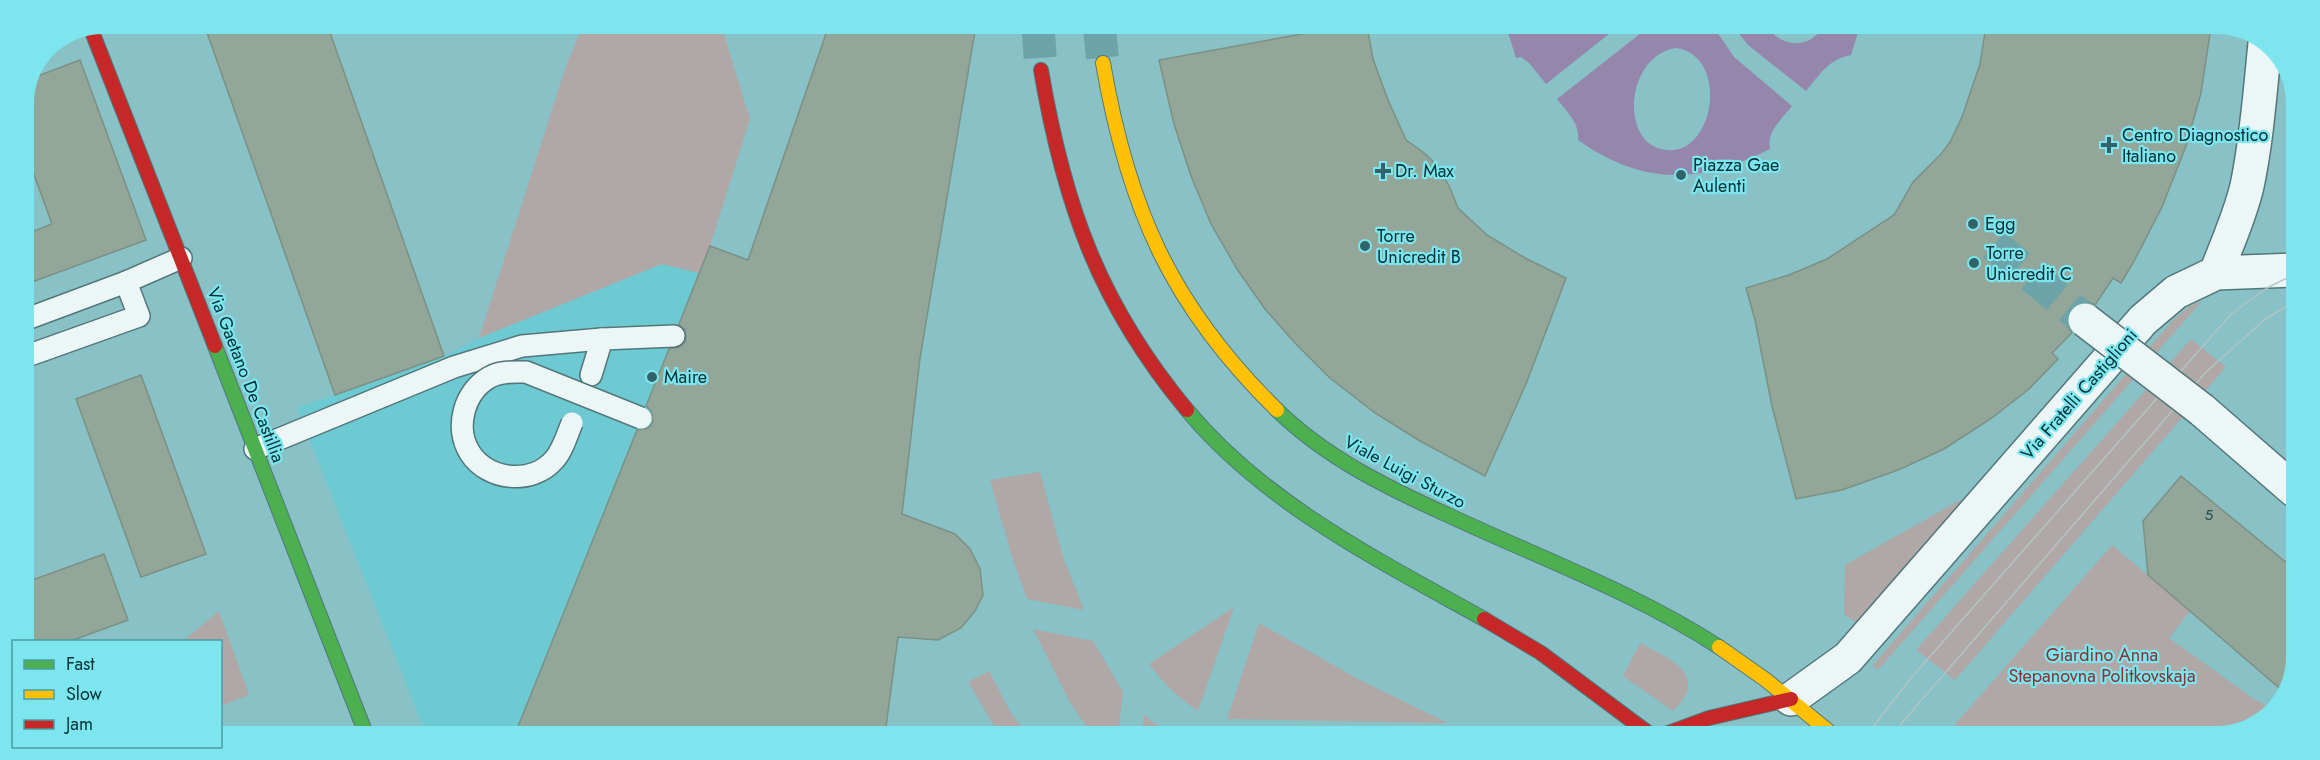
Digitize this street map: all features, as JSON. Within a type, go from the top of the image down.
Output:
[{"type":"main road","name":"Via Gaetano De Castillia","points":[[94,35],[363,726]]},
{"type":"main road","name":"Viale Luigi Sturzo","points":[[1103,63],[1110,110],[1120,152],[1143,221],[1159,253],[1199,322],[1236,367],[1281,415],[1334,457],[1397,492],[1676,622],[1742,662],[1822,726]]},
{"type":"main road","points":[[1041,70],[1047,113],[1063,181],[1099,277],[1137,344],[1196,420],[1236,459],[1277,493],[1375,558],[1541,653],[1580,684],[1641,726]]},
{"type":"main road","points":[[1746,725],[1791,699]]},
{"type":"main road","points":[[1687,726],[1709,718],[1791,699]]},
{"type":"street","points":[[2264,54],[2247,186],[2217,273],[2285,270]]},
{"type":"street","name":"Via Fratelli Castiglioni","points":[[1791,699],[1848,658],[2143,320],[2176,292],[2217,273]]},
{"type":"street","points":[[2085,320],[2202,410],[2286,483]]},
{"type":"lane","points":[[34,316],[126,282],[181,258]]},
{"type":"lane","points":[[34,353],[139,316],[126,282]]},
{"type":"lane","points":[[255,448],[454,367],[522,346],[674,336]]},
{"type":"lane","points":[[591,375],[602,339]]},
{"type":"lane","points":[[572,423],[564,444],[554,460],[541,470],[526,476],[510,477],[487,469],[470,453],[464,438],[462,421],[466,404],[475,388],[490,377],[508,372],[526,372],[641,418]]},
{"type":"shaded area","name":"Maire","points":[[826,34],[974,34],[920,358],[900,525],[970,549],[980,569],[983,595],[975,611],[961,628],[938,640],[898,637],[886,726],[423,726],[297,408],[444,356],[479,338],[662,264],[699,273],[710,246],[748,259]]},
{"type":"shaded area","points":[[1508,34],[1609,34],[1546,84],[1529,63],[1521,57],[1516,58]]},
{"type":"shaded area","points":[[1640,34],[1718,34],[1734,57],[1792,106],[1773,131],[1769,143],[1770,149],[1720,169],[1696,174],[1672,175],[1626,166],[1602,155],[1578,140],[1577,128],[1569,113],[1557,99]],"holes":[[[1677,48],[1694,56],[1705,69],[1710,87],[1709,105],[1704,123],[1695,138],[1682,148],[1666,150],[1650,144],[1640,132],[1635,116],[1634,99],[1647,65],[1660,54]]]},
{"type":"shaded area","points":[[1739,34],[1774,34],[1780,39],[1795,43],[1811,39],[1818,34],[1858,34],[1851,55],[1831,64],[1806,91],[1748,45]]},
{"type":"green space","points":[[579,34],[724,34],[750,119],[710,246],[699,273],[662,264],[479,338],[566,66]]},
{"type":"green space","points":[[2202,301],[1878,670],[1872,666],[2174,319],[2190,306]]},
{"type":"green space","points":[[2191,339],[2226,367],[1955,680],[1916,650]]},
{"type":"green space","points":[[1040,472],[1063,557],[1084,610],[1027,599],[1012,557],[990,480]]},
{"type":"green space","points":[[1962,499],[1967,508],[1863,627],[1844,614],[1845,565]]},
{"type":"green space","name":"Giardino Anna Stepanovna Politkovskaja","points":[[2112,545],[2190,611],[2169,638],[2265,705],[2239,722],[2216,726],[1954,726]]},
{"type":"green space","points":[[1234,607],[1198,711],[1171,690],[1149,664]]},
{"type":"green space","points":[[219,611],[249,695],[222,706],[222,640],[184,640]]},
{"type":"green space","points":[[1259,623],[1358,679],[1448,723],[1227,719]]},
{"type":"green space","points":[[1033,629],[1093,641],[1123,692],[1119,726],[1086,726],[1069,701]]},
{"type":"green space","points":[[1640,643],[1673,662],[1682,669],[1687,678],[1688,687],[1684,698],[1673,711],[1623,676]]},
{"type":"green space","points":[[989,671],[1012,715],[1021,726],[994,726],[968,682]]},
{"type":"green space","points":[[1144,715],[1158,726],[1143,726]]},
{"type":"building","points":[[208,34],[331,34],[444,356],[335,395]]},
{"type":"building","name":"Maire","points":[[826,34],[974,34],[920,358],[902,514],[955,534],[970,549],[980,569],[983,595],[975,611],[961,628],[938,640],[898,637],[886,726],[518,726],[637,430],[648,428],[653,422],[651,411],[646,406],[669,349],[680,347],[686,341],[685,330],[679,324],[710,246],[748,260]]},
{"type":"building","name":"Torre Unicredit B","points":[[1302,34],[1368,34],[1373,59],[1406,140],[1438,166],[1458,208],[1487,235],[1525,258],[1566,278],[1526,384],[1485,476],[1420,441],[1375,413],[1330,378],[1265,309],[1237,269],[1211,224],[1191,176],[1174,124],[1159,60]]},
{"type":"building","name":"Torre Unicredit C","points":[[1985,34],[2210,34],[2201,93],[2186,146],[2162,207],[2121,283],[2113,278],[2095,305],[2087,301],[2078,303],[2070,309],[2066,318],[2072,333],[2052,353],[2058,359],[2029,389],[1992,418],[1944,449],[1898,470],[1842,490],[1796,499],[1772,406],[1755,320],[1746,288],[1789,275],[1827,259],[1894,215],[1913,182],[1950,142],[1962,117],[1980,64]]},
{"type":"building","points":[[80,60],[146,240],[34,281],[34,231],[52,224],[34,175],[34,104],[41,75]]},
{"type":"building","points":[[141,375],[206,554],[141,577],[76,399]]},
{"type":"building","points":[[2181,476],[2286,562],[2286,656],[2278,687],[2148,575],[2143,521]]},
{"type":"building","points":[[104,554],[128,620],[73,640],[35,640],[35,579]]},
{"type":"tunnel","points":[[1039,34],[1041,70]]},
{"type":"tunnel","points":[[1100,34],[1103,63]]},
{"type":"tunnel","points":[[1994,245],[2085,320]]},
{"type":"tram line","points":[[1874,726],[1911,678],[2232,313],[2267,288],[2285,279]]},
{"type":"tram line","points":[[1900,726],[2205,373],[2264,320],[2285,307]]},
{"type":"traffic: fast","points":[[215,346],[363,726]]},
{"type":"traffic: fast","points":[[1187,410],[1218,444],[1288,502],[1365,552],[1484,619]]},
{"type":"traffic: fast","points":[[1277,410],[1316,443],[1381,483],[1621,593],[1719,647]]},
{"type":"traffic: slow","points":[[1103,63],[1126,164],[1141,209],[1160,252],[1182,293],[1209,332],[1240,371],[1277,410]]},
{"type":"traffic: slow","points":[[1719,647],[1766,680],[1822,726]]},
{"type":"traffic: jam","points":[[94,35],[215,346]]},
{"type":"traffic: jam","points":[[1041,70],[1061,165],[1090,251],[1130,331],[1187,410]]},
{"type":"traffic: jam","points":[[1484,619],[1541,653],[1639,726]]},
{"type":"traffic: jam","points":[[1687,726],[1709,718],[1791,699]]},
{"type":"place","name":"Centro Diagnostico Italiano","points":[[2109,145]]},
{"type":"place","name":"Dr. Max","points":[[1383,171]]},
{"type":"place","name":"Piazza Gae Aulenti","points":[[1681,175]]},
{"type":"place","name":"Egg","points":[[1973,224]]},
{"type":"place","name":"Torre Unicredit B","points":[[1365,246]]},
{"type":"place","name":"Torre Unicredit C","points":[[1974,263]]},
{"type":"place","name":"Maire","points":[[652,377]]}]
